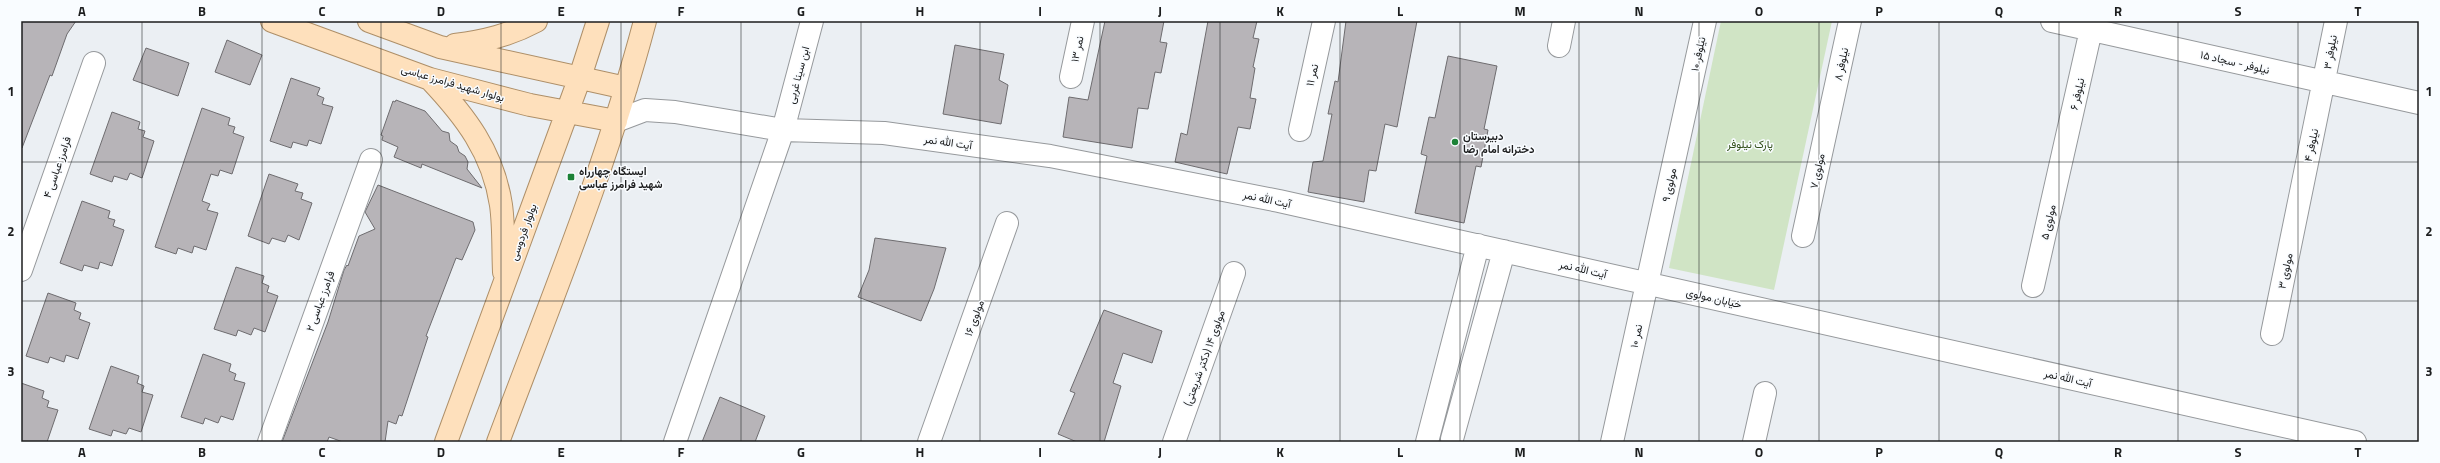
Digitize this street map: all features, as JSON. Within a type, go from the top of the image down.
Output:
[{"type":"main road","name":"بولوار شهید فرامرز عباسی","points":[[272,21],[430,79],[530,105],[616,121]]},
{"type":"main road","points":[[369,21],[440,47],[626,88]]},
{"type":"main road","points":[[440,47],[479,42],[512,34],[536,21]]},
{"type":"main road","name":"بولوار فردوسی","points":[[446,442],[568,111],[598,21]]},
{"type":"main road","points":[[498,442],[616,121],[645,21]]},
{"type":"main road","points":[[430,79],[461,111],[487,154],[501,204],[504,282]]},
{"type":"street","name":"ابن سینا غربی","points":[[675,442],[783,130],[812,21]]},
{"type":"street","name":"نمر ۱۳","points":[[1071,77],[1083,21]]},
{"type":"street","name":"نمر ۱۱","points":[[1300,130],[1324,21]]},
{"type":"street","points":[[1559,46],[1564,21]]},
{"type":"street","name":"نیلوفر ۱۰","points":[[1691,87],[1705,21]]},
{"type":"street","name":"نیلوفر ۸","points":[[1831,107],[1850,21]]},
{"type":"street","name":"نیلوفر - سجاد ۱۵","points":[[2052,21],[2092,25],[2419,104]]},
{"type":"street","name":"نیلوفر ۳","points":[[2324,82],[2336,21]]},
{"type":"street","name":"نیلوفر ۶","points":[[2062,158],[2092,25]]},
{"type":"street","name":"فرامرز عباسی ۴","points":[[21,270],[94,63]]},
{"type":"street","name":"نیلوفر ۴","points":[[2298,208],[2324,82]]},
{"type":"street","name":"مولوی ۹","points":[[1647,284],[1691,87]]},
{"type":"street","points":[[626,88],[645,110]]},
{"type":"street","name":"مولوی ۷","points":[[1803,236],[1831,107]]},
{"type":"street","points":[[616,121],[645,110],[675,112],[783,130]]},
{"type":"street","name":"آیت الله نمر","points":[[783,130],[884,133],[1050,156],[1279,201],[1647,284]]},
{"type":"street","name":"مولوی ۵","points":[[2033,286],[2062,158]]},
{"type":"street","name":"فرامرز عباسی ۲","points":[[269,442],[371,160]]},
{"type":"street","name":"مولوی ۳","points":[[2272,334],[2298,208]]},
{"type":"street","name":"مولوی ۱۶","points":[[929,442],[1007,223]]},
{"type":"street","points":[[1478,246],[1429,436],[1456,441],[1504,251]]},
{"type":"street","name":"مولوی ۱۴ (دکتر شریعتی)","points":[[1174,442],[1234,273]]},
{"type":"street","name":"خیابان مولوی","points":[[1647,284],[1780,313]]},
{"type":"street","name":"نمر ۱۰","points":[[1612,442],[1647,284]]},
{"type":"street","name":"آیت الله نمر","points":[[1780,313],[2355,442]]},
{"type":"street","points":[[1754,442],[1765,393]]},
{"type":"green space","name":"پارک نیلوفر","points":[[1721,21],[1832,21],[1774,290],[1669,268]]},
{"type":"building","points":[[21,21],[76,21],[67,34],[52,76],[50,75],[22,148]]},
{"type":"building","points":[[1105,21],[1164,21],[1160,42],[1167,43],[1161,73],[1155,72],[1148,109],[1138,108],[1132,148],[1063,137],[1069,97],[1088,100]]},
{"type":"building","points":[[1208,21],[1257,21],[1253,38],[1259,39],[1253,67],[1255,68],[1250,98],[1256,99],[1250,129],[1238,127],[1227,174],[1175,162],[1181,133],[1187,135]]},
{"type":"building","points":[[1346,21],[1417,21],[1397,127],[1385,124],[1376,171],[1369,170],[1364,202],[1308,192],[1313,162],[1323,161],[1332,114],[1328,114],[1335,81],[1338,82]]},
{"type":"building","points":[[227,40],[262,55],[250,85],[215,72]]},
{"type":"building","points":[[955,45],[1004,54],[999,80],[1008,85],[1001,124],[943,114]]},
{"type":"building","points":[[146,48],[189,63],[178,96],[133,80]]},
{"type":"building","name":"دبیرستان دخترانه امام رضا","points":[[1448,56],[1497,66],[1484,129],[1488,130],[1481,167],[1476,166],[1464,223],[1415,213],[1427,156],[1421,154],[1429,117],[1435,118]]},
{"type":"building","points":[[291,78],[320,88],[317,95],[324,98],[322,104],[333,107],[321,144],[309,140],[307,146],[293,142],[291,148],[270,141]]},
{"type":"building","points":[[396,100],[425,111],[442,131],[449,133],[450,141],[457,146],[459,152],[465,156],[468,162],[467,169],[482,188],[422,164],[421,168],[394,157],[398,147],[382,140],[383,136],[381,135],[393,101],[395,102]]},
{"type":"building","points":[[202,108],[230,118],[228,125],[235,127],[233,133],[244,137],[232,174],[220,170],[218,176],[211,174],[202,201],[210,204],[207,210],[218,213],[206,250],[194,246],[192,253],[178,248],[176,254],[155,247]]},
{"type":"building","points":[[112,112],[140,122],[138,129],[145,131],[143,137],[154,141],[142,178],[130,173],[127,180],[114,176],[112,182],[90,174]]},
{"type":"building","points":[[269,174],[298,184],[295,191],[303,193],[301,199],[312,203],[299,240],[288,235],[285,242],[272,238],[269,244],[248,236]]},
{"type":"building","points":[[378,185],[473,222],[475,230],[462,260],[456,258],[426,336],[428,337],[402,416],[399,415],[396,424],[388,421],[385,442],[343,442],[329,437],[327,442],[282,442],[328,322],[344,270],[347,265],[348,266],[359,236],[375,229],[365,212]]},
{"type":"building","points":[[82,201],[110,211],[108,218],[115,220],[113,226],[124,230],[112,266],[100,262],[98,269],[84,265],[82,271],[60,263]]},
{"type":"building","points":[[875,238],[946,248],[934,289],[921,321],[858,297],[869,270]]},
{"type":"building","points":[[236,267],[264,276],[262,283],[269,286],[267,292],[278,296],[265,332],[254,328],[251,335],[238,330],[236,336],[214,329]]},
{"type":"building","points":[[48,293],[76,303],[74,310],[81,313],[79,319],[90,323],[78,359],[66,355],[64,362],[50,357],[48,363],[26,356]]},
{"type":"building","points":[[1104,310],[1162,331],[1152,363],[1123,353],[1113,383],[1121,386],[1104,442],[1077,442],[1058,434],[1075,393],[1070,391]]},
{"type":"building","points":[[203,354],[231,364],[229,371],[236,374],[234,380],[245,383],[233,420],[221,416],[218,423],[205,418],[203,424],[181,417]]},
{"type":"building","points":[[111,366],[139,376],[137,383],[144,386],[142,392],[153,395],[141,432],[129,428],[126,434],[113,430],[111,436],[89,429]]},
{"type":"building","points":[[21,383],[44,391],[42,398],[49,401],[47,407],[58,410],[47,442],[21,442]]},
{"type":"building","points":[[720,397],[765,416],[755,442],[702,442]]},
{"type":"place","name":"دبیرستان دخترانه امام رضا","points":[[1455,142]]},
{"type":"place","name":"ایستگاه چهارراه شهید فرامرز عباسی","points":[[571,177]]}]
